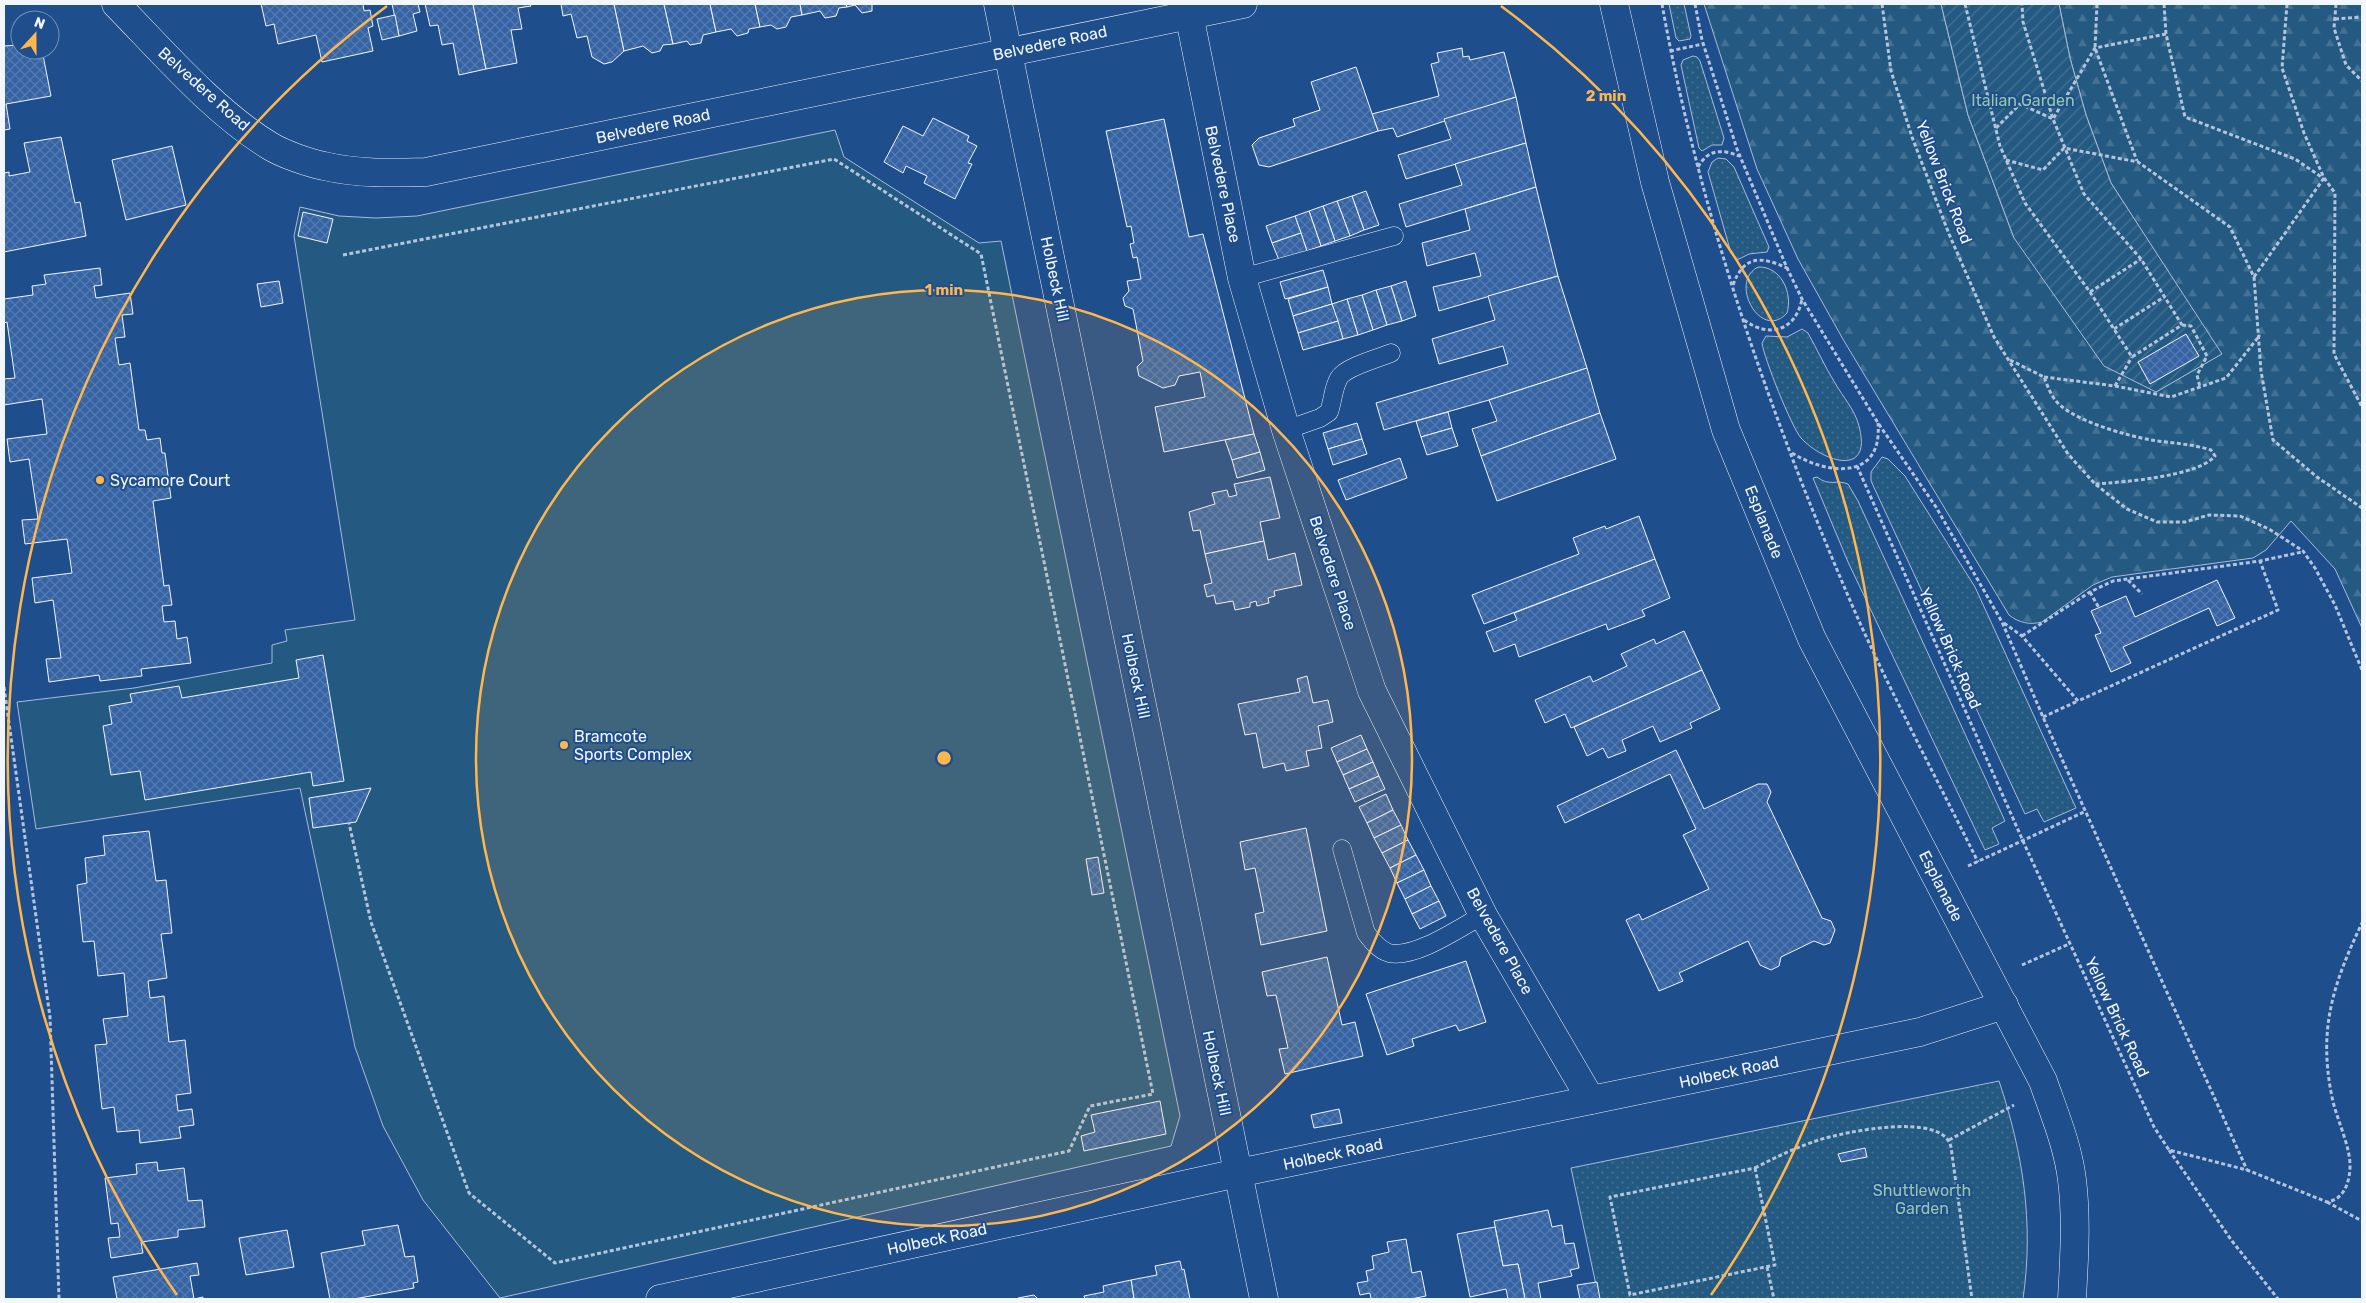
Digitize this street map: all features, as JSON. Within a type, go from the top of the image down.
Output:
[{"type":"street","name":"Belvedere Road","points":[[116,4],[170,60],[229,116],[271,147],[323,166],[368,174],[426,172],[1008,52],[1187,9],[1243,4]]},
{"type":"street","name":"Holbeck Hill","points":[[998,4],[1264,1299]]},
{"type":"street","name":"Esplanade","points":[[1614,4],[1655,182],[1726,430],[1812,639],[1989,980],[2004,1005],[2045,1087],[2058,1122],[2072,1179],[2076,1240],[2072,1299]]},
{"type":"street","name":"Belvedere Place","points":[[1187,9],[1242,278],[1286,430],[1372,691],[1483,915],[1591,1100]]},
{"type":"street","name":"Holbeck Road","points":[[660,1299],[1238,1173],[1920,1032],[2004,1005]]},
{"type":"lane","points":[[1242,278],[1394,236]]},
{"type":"lane","points":[[1286,430],[1320,418],[1329,412],[1336,385],[1340,376],[1346,371],[1392,353]]},
{"type":"lane","points":[[1342,850],[1366,933],[1374,944],[1388,953],[1399,954],[1418,949],[1483,915]]},
{"type":"path","points":[[1662,4],[1670,52],[1698,167],[1732,286],[1790,452],[1853,607],[1978,862]]},
{"type":"path","points":[[1694,4],[1703,44],[1740,156],[1787,268],[1802,299],[1878,423],[1936,507],[2002,622],[2247,1170]]},
{"type":"path","name":"Yellow Brick Road","points":[[1882,4],[1891,71],[1912,137],[1949,234],[1994,337],[2068,454],[2095,484],[2127,509],[2157,522],[2186,522],[2209,515],[2240,516],[2269,529],[2303,552],[2315,568],[2335,605],[2362,670]]},
{"type":"path","points":[[1964,4],[1996,129],[2006,160],[2025,203],[2090,292],[2132,357]]},
{"type":"path","points":[[2022,4],[2023,22],[2053,119],[2084,194],[2141,259],[2182,325]]},
{"type":"path","points":[[2097,4],[2095,48],[2138,162]]},
{"type":"path","points":[[2164,4],[2166,34],[2186,117],[2295,159],[2324,178]]},
{"type":"path","points":[[2287,4],[2282,68],[2304,133],[2324,178],[2335,193],[2334,354],[2362,407]]},
{"type":"path","points":[[2336,4],[2334,28],[2346,65],[2362,81]]},
{"type":"path","points":[[2335,18],[2362,17]]},
{"type":"path","points":[[2053,119],[2095,48],[2166,34]]},
{"type":"path","points":[[1670,52],[1703,44]]},
{"type":"path","points":[[1996,129],[2020,104],[2053,119]]},
{"type":"path","points":[[2006,160],[2043,170],[2064,148]]},
{"type":"path","points":[[2064,148],[2138,162],[2230,227],[2254,277],[2260,335],[2261,371],[2273,440],[2317,477],[2362,508]]},
{"type":"path","points":[[1698,167],[1703,159],[1716,151],[1726,151],[1740,156]]},
{"type":"path","points":[[343,255],[834,158],[981,254],[1153,1094],[1090,1106],[1070,1151],[555,1264],[469,1194],[371,922],[349,823]]},
{"type":"path","points":[[2254,277],[2324,178]]},
{"type":"path","points":[[1732,286],[1742,268],[1749,262],[1758,259],[1771,260],[1787,268]]},
{"type":"path","points":[[2090,292],[2141,259]]},
{"type":"path","points":[[2114,329],[2164,297]]},
{"type":"path","points":[[1743,319],[1765,329],[1786,327],[1795,320],[1800,310],[1802,299]]},
{"type":"path","points":[[2116,386],[2132,357],[2182,325],[2191,326],[2207,356],[2197,375],[2200,387]]},
{"type":"path","points":[[2009,360],[2044,377],[2116,386],[2171,397],[2226,378],[2260,335]]},
{"type":"path","points":[[2044,377],[2050,392],[2061,406],[2089,422],[2149,440],[2196,445],[2211,450],[2215,456],[2210,462],[2185,472],[2125,482],[2095,484]]},
{"type":"path","points":[[1790,452],[1828,469],[1846,470],[1867,460],[1874,451],[1878,439],[1878,423]]},
{"type":"path","name":"Yellow Brick Road","points":[[1857,466],[2069,944],[2154,1127],[2232,1241],[2278,1299]]},
{"type":"path","points":[[2022,636],[2090,592],[2112,581],[2260,561],[2303,552]]},
{"type":"path","points":[[2043,717],[2278,610],[2260,561]]},
{"type":"path","points":[[2128,580],[2142,594]]},
{"type":"path","points":[[2090,592],[2099,608]]},
{"type":"path","points":[[2002,622],[2022,636],[2078,701]]},
{"type":"path","points":[[4,687],[50,1017],[59,1299]]},
{"type":"path","points":[[4,732],[10,731]]},
{"type":"path","points":[[1938,879],[2086,811]]},
{"type":"path","points":[[2327,1202],[2342,1196],[2347,1184],[2350,1166],[2332,1097],[2327,1062],[2328,1026],[2332,996],[2342,967],[2362,924]]},
{"type":"path","points":[[1989,980],[2069,944]]},
{"type":"path","points":[[1949,1140],[2045,1087]]},
{"type":"path","points":[[1756,1168],[1775,1265],[1630,1294],[1610,1197],[1756,1168],[1818,1140],[1871,1129],[1896,1127],[1920,1128],[1942,1134],[1949,1140],[1972,1299]]},
{"type":"path","points":[[2169,1150],[2247,1170],[2327,1202],[2362,1220]]},
{"type":"path","points":[[1767,1266],[1774,1299]]},
{"type":"green space","points":[[1669,4],[1684,4],[1690,39],[1679,41],[1676,38]]},
{"type":"green space","points":[[1704,4],[1941,4],[1968,115],[2014,238],[2156,392],[2221,354],[2111,183],[2086,115],[2070,58],[2059,4],[2362,4],[2362,628],[2335,569],[2291,521],[2266,550],[2253,558],[2112,577],[2093,585],[2042,622],[2025,623],[2009,615],[1844,341],[1798,259],[1757,169]]},
{"type":"green space","name":"Italian Garden","points":[[1941,4],[2059,4],[2070,58],[2086,115],[2111,183],[2222,354],[2156,392],[2104,366],[2014,238],[1968,115]]},
{"type":"green space","points":[[1693,56],[1697,57],[1700,61],[1724,138],[1722,145],[1712,145],[1702,151],[1699,148],[1681,65],[1683,60]]},
{"type":"green space","name":"Bramcote Sports Complex","points":[[835,130],[844,157],[979,243],[1001,241],[1180,1116],[1171,1146],[500,1298],[423,1200],[383,1126],[355,1047],[300,788],[36,829],[17,702],[134,688],[272,663],[272,645],[287,641],[285,630],[355,620],[294,236],[300,207],[339,216],[376,218],[417,216]]},
{"type":"green space","points":[[1718,158],[1726,159],[1734,167],[1769,247],[1767,252],[1749,254],[1737,260],[1731,253],[1708,172],[1712,162]]},
{"type":"green space","points":[[1758,267],[1773,271],[1779,276],[1787,289],[1787,313],[1777,320],[1767,320],[1758,315],[1747,296],[1746,285],[1750,274]]},
{"type":"green space","points":[[1802,329],[1808,333],[1831,377],[1857,420],[1861,442],[1859,453],[1853,459],[1844,461],[1833,458],[1821,454],[1810,447],[1801,438],[1785,407],[1762,343],[1766,336],[1787,337]]},
{"type":"green space","points":[[1882,457],[1888,459],[1905,476],[1975,587],[2076,808],[2044,822],[2037,809],[2025,814],[1871,481],[1871,472]]},
{"type":"green space","points":[[1817,477],[1826,482],[1848,484],[1858,501],[2005,821],[1992,828],[1999,844],[1985,850],[1848,562],[1813,478]]},
{"type":"green space","name":"Shuttleworth Garden","points":[[1999,1081],[2014,1135],[2024,1188],[2027,1243],[2023,1299],[1599,1299],[1571,1168]]},
{"type":"building","points":[[261,4],[363,4],[364,11],[370,10],[373,26],[368,28],[373,51],[322,62],[316,35],[278,44],[274,24],[266,26]]},
{"type":"building","points":[[392,4],[418,4],[420,12],[413,14],[417,31],[399,36]]},
{"type":"building","points":[[425,4],[473,4],[486,69],[459,75],[453,43],[442,45],[438,25],[430,26]]},
{"type":"building","points":[[473,4],[530,4],[531,6],[518,8],[522,29],[511,30],[517,63],[486,69]]},
{"type":"building","points":[[561,4],[614,4],[624,51],[612,62],[604,64],[592,57],[587,36],[577,38],[571,14],[563,16]]},
{"type":"building","points":[[614,4],[664,4],[673,44],[663,45],[660,51],[652,53],[643,46],[624,51]]},
{"type":"building","points":[[664,4],[710,4],[716,32],[703,35],[701,43],[690,45],[687,41],[673,44]]},
{"type":"building","points":[[710,4],[755,4],[760,27],[749,29],[748,33],[737,36],[731,29],[716,32]]},
{"type":"building","points":[[755,4],[800,4],[802,15],[791,17],[786,27],[777,29],[771,25],[760,27]]},
{"type":"building","points":[[800,4],[846,4],[847,7],[839,8],[836,16],[825,18],[820,11],[802,15]]},
{"type":"building","points":[[846,4],[872,4],[872,11],[862,13],[855,5],[847,7]]},
{"type":"building","points":[[395,15],[399,36],[382,40],[377,19]]},
{"type":"building","points":[[4,46],[10,46],[10,60],[44,60],[51,96],[6,104],[10,129],[4,130]]},
{"type":"building","points":[[1462,48],[1463,57],[1469,56],[1470,60],[1504,52],[1516,97],[1397,137],[1393,128],[1378,131],[1372,114],[1439,96],[1431,64],[1439,62],[1437,53]]},
{"type":"building","points":[[1356,67],[1378,131],[1269,167],[1259,165],[1252,145],[1259,138],[1295,126],[1293,119],[1320,110],[1311,82]]},
{"type":"building","points":[[1516,97],[1526,143],[1406,179],[1398,155],[1451,139],[1444,119]]},
{"type":"building","points":[[933,118],[969,136],[967,141],[977,146],[968,163],[972,164],[955,199],[924,183],[927,176],[906,166],[903,173],[884,162],[903,126],[923,136]]},
{"type":"building","points":[[1164,119],[1189,237],[1203,234],[1254,434],[1164,452],[1155,407],[1205,397],[1200,372],[1179,376],[1175,385],[1163,388],[1139,376],[1137,367],[1143,361],[1133,309],[1125,306],[1123,298],[1129,291],[1127,281],[1141,279],[1137,257],[1133,258],[1130,244],[1134,243],[1131,226],[1127,227],[1106,131]]},
{"type":"building","points":[[61,137],[75,203],[80,202],[86,236],[4,252],[4,173],[9,172],[9,176],[30,172],[24,143]]},
{"type":"building","points":[[1526,143],[1536,187],[1406,227],[1399,204],[1462,185],[1455,164]]},
{"type":"building","points":[[172,146],[186,205],[126,220],[112,160]]},
{"type":"building","points":[[1536,187],[1558,276],[1439,311],[1433,287],[1481,276],[1475,253],[1427,266],[1422,243],[1470,230],[1465,209]]},
{"type":"building","points":[[1366,191],[1379,225],[1364,230],[1352,196]]},
{"type":"building","points":[[1352,196],[1364,230],[1350,236],[1337,201]]},
{"type":"building","points":[[1337,201],[1350,236],[1335,241],[1323,206]]},
{"type":"building","points":[[1323,206],[1335,241],[1321,246],[1309,211]]},
{"type":"building","points":[[1309,211],[1321,246],[1307,251],[1295,216]]},
{"type":"building","points":[[303,212],[333,219],[327,243],[298,236]]},
{"type":"building","points":[[1295,216],[1301,233],[1272,243],[1266,226]]},
{"type":"building","points":[[1301,233],[1307,251],[1279,260],[1272,243]]},
{"type":"building","name":"Sycamore Court","points":[[100,268],[102,285],[94,286],[96,298],[130,293],[133,314],[122,315],[125,337],[115,338],[119,365],[130,363],[139,430],[145,430],[147,440],[160,438],[162,453],[165,453],[171,498],[153,501],[164,586],[169,585],[172,605],[162,606],[164,622],[175,621],[177,639],[187,637],[191,663],[141,669],[142,676],[100,681],[99,675],[49,682],[46,659],[61,658],[53,600],[35,603],[32,578],[72,573],[67,539],[25,544],[22,520],[38,519],[29,459],[10,462],[7,439],[47,434],[42,399],[4,405],[4,379],[15,378],[7,322],[4,323],[4,299],[33,295],[32,286],[46,284],[44,275]]},
{"type":"building","points":[[1323,270],[1328,287],[1285,299],[1280,282]]},
{"type":"building","points":[[1558,276],[1587,368],[1489,400],[1384,430],[1376,403],[1508,364],[1503,346],[1439,364],[1432,339],[1495,320],[1488,296]]},
{"type":"building","points":[[279,281],[283,303],[261,307],[257,284]]},
{"type":"building","points":[[1406,281],[1416,316],[1402,321],[1391,286]]},
{"type":"building","points":[[1391,286],[1402,321],[1387,325],[1376,290]]},
{"type":"building","points":[[1328,287],[1332,304],[1293,316],[1288,299]]},
{"type":"building","points":[[1376,290],[1387,325],[1373,330],[1362,295]]},
{"type":"building","points":[[1362,295],[1373,330],[1358,335],[1347,299]]},
{"type":"building","points":[[1347,299],[1358,335],[1343,339],[1332,304]]},
{"type":"building","points":[[1332,304],[1338,321],[1298,333],[1293,316]]},
{"type":"building","points":[[1338,321],[1343,339],[1303,350],[1298,333]]},
{"type":"building","points":[[2186,334],[2199,356],[2150,384],[2138,362]]},
{"type":"building","points":[[1587,368],[1600,413],[1481,456],[1472,429],[1497,421],[1489,400]]},
{"type":"building","points":[[1448,412],[1452,428],[1421,437],[1416,421]]},
{"type":"building","points":[[1600,413],[1616,459],[1497,501],[1481,456]]},
{"type":"building","points":[[1357,423],[1362,439],[1328,449],[1323,433]]},
{"type":"building","points":[[1452,428],[1458,446],[1427,455],[1421,437]]},
{"type":"building","points":[[1254,434],[1260,452],[1232,460],[1225,440]]},
{"type":"building","points":[[1362,439],[1367,454],[1333,465],[1328,449]]},
{"type":"building","points":[[1260,452],[1265,470],[1237,478],[1232,460]]},
{"type":"building","points":[[1400,458],[1407,478],[1346,500],[1338,480]]},
{"type":"building","points":[[1270,477],[1280,518],[1260,522],[1264,541],[1205,554],[1200,530],[1193,531],[1189,512],[1215,504],[1212,493],[1227,490],[1229,497],[1237,495],[1234,484]]},
{"type":"building","points":[[1639,516],[1655,559],[1484,624],[1472,595],[1579,554],[1573,538],[1605,526],[1606,529]]},
{"type":"building","points":[[1264,541],[1268,560],[1295,553],[1302,585],[1274,591],[1275,596],[1268,598],[1269,603],[1257,606],[1256,601],[1250,603],[1250,607],[1235,610],[1233,601],[1216,604],[1214,595],[1207,597],[1204,585],[1212,583],[1205,554]]},
{"type":"building","points":[[1655,559],[1670,598],[1642,610],[1645,616],[1608,630],[1606,624],[1519,657],[1515,644],[1494,652],[1486,632],[1517,620],[1514,613]]},
{"type":"building","points":[[2217,580],[2235,618],[2217,626],[2209,608],[2123,647],[2131,663],[2111,672],[2095,635],[2101,633],[2091,611],[2126,596],[2135,617]]},
{"type":"building","points":[[1684,631],[1702,670],[1571,728],[1565,714],[1545,723],[1535,700],[1590,676],[1593,682],[1627,666],[1621,654],[1654,639],[1656,644]]},
{"type":"building","points":[[323,655],[344,781],[313,786],[311,772],[145,800],[140,771],[111,775],[103,726],[112,724],[109,706],[132,702],[130,694],[179,686],[182,698],[299,678],[296,660]]},
{"type":"building","points":[[1702,670],[1720,709],[1690,723],[1692,728],[1660,742],[1653,726],[1622,740],[1626,751],[1608,758],[1603,748],[1587,756],[1574,727]]},
{"type":"building","points":[[1307,676],[1313,703],[1328,700],[1333,722],[1318,726],[1322,748],[1306,751],[1309,766],[1286,771],[1284,763],[1263,768],[1256,733],[1245,735],[1238,704],[1300,692],[1297,679]]},
{"type":"building","points":[[1361,735],[1367,749],[1337,762],[1331,748]]},
{"type":"building","points":[[1367,749],[1373,762],[1343,775],[1337,762]]},
{"type":"building","points":[[1676,750],[1704,809],[1758,784],[1767,784],[1771,792],[1767,802],[1822,918],[1831,921],[1835,930],[1830,943],[1824,945],[1814,941],[1781,957],[1779,966],[1771,970],[1760,965],[1748,941],[1679,973],[1683,981],[1659,991],[1626,920],[1639,914],[1642,920],[1709,889],[1683,835],[1696,829],[1670,774],[1565,823],[1557,806]]},
{"type":"building","points":[[1373,762],[1379,776],[1349,789],[1343,775]]},
{"type":"building","points":[[1379,776],[1385,789],[1355,802],[1349,789]]},
{"type":"building","points":[[371,788],[356,822],[313,828],[309,798]]},
{"type":"building","points":[[1386,794],[1393,810],[1367,823],[1359,807]]},
{"type":"building","points":[[1393,810],[1401,825],[1374,838],[1367,823]]},
{"type":"building","points":[[1401,825],[1408,840],[1382,853],[1374,838]]},
{"type":"building","points":[[1306,828],[1327,931],[1261,945],[1255,914],[1264,912],[1255,868],[1245,870],[1240,842]]},
{"type":"building","points":[[149,831],[156,881],[166,880],[172,933],[161,934],[167,978],[148,981],[150,998],[164,996],[169,1042],[185,1040],[191,1093],[176,1095],[178,1111],[192,1109],[194,1125],[179,1127],[181,1138],[140,1143],[139,1130],[117,1132],[114,1107],[102,1109],[95,1045],[107,1044],[103,1019],[128,1016],[124,973],[98,976],[94,941],[83,942],[77,885],[87,883],[85,858],[105,855],[103,836]]},
{"type":"building","points":[[1408,840],[1416,855],[1390,868],[1382,853]]},
{"type":"building","points":[[1416,855],[1424,870],[1397,883],[1390,868]]},
{"type":"building","points":[[1098,857],[1104,893],[1092,895],[1086,859]]},
{"type":"building","points":[[1424,870],[1431,886],[1405,899],[1397,883]]},
{"type":"building","points":[[1431,886],[1439,901],[1412,914],[1405,899]]},
{"type":"building","points":[[1439,901],[1446,916],[1420,929],[1412,914]]},
{"type":"building","points":[[1327,957],[1342,1025],[1355,1022],[1363,1056],[1285,1074],[1279,1049],[1288,1048],[1276,995],[1267,996],[1262,972]]},
{"type":"building","points":[[1466,961],[1486,1022],[1459,1031],[1456,1025],[1412,1039],[1414,1046],[1387,1055],[1366,994]]},
{"type":"building","points":[[1160,1101],[1166,1134],[1084,1151],[1081,1136],[1095,1132],[1091,1115]]},
{"type":"building","points":[[1339,1109],[1342,1123],[1314,1128],[1311,1115]]},
{"type":"building","points":[[1865,1148],[1867,1157],[1841,1162],[1838,1154]]},
{"type":"building","points":[[157,1162],[158,1171],[184,1168],[188,1201],[202,1200],[205,1227],[178,1230],[178,1237],[141,1242],[143,1253],[111,1258],[108,1238],[120,1237],[118,1223],[111,1224],[105,1178],[137,1174],[136,1164]]},
{"type":"building","points":[[1548,1210],[1552,1227],[1562,1225],[1565,1244],[1574,1243],[1579,1268],[1570,1270],[1572,1276],[1538,1283],[1541,1299],[1525,1299],[1518,1264],[1503,1266],[1494,1221]]},
{"type":"building","points":[[398,1225],[405,1257],[414,1256],[418,1282],[413,1283],[414,1288],[354,1299],[330,1299],[321,1253],[365,1245],[362,1231]]},
{"type":"building","points":[[1495,1227],[1503,1266],[1518,1264],[1525,1299],[1508,1299],[1506,1289],[1470,1297],[1457,1234]]},
{"type":"building","points":[[287,1230],[294,1267],[246,1275],[239,1238]]},
{"type":"building","points":[[1406,1239],[1412,1273],[1421,1271],[1426,1296],[1411,1299],[1371,1299],[1370,1293],[1360,1295],[1357,1283],[1368,1281],[1366,1271],[1374,1269],[1372,1256],[1389,1252],[1387,1242]]},
{"type":"building","points":[[1180,1261],[1182,1270],[1184,1269],[1190,1299],[1134,1299],[1131,1280],[1157,1275],[1155,1266]]},
{"type":"building","points":[[197,1263],[199,1275],[190,1276],[194,1299],[117,1299],[113,1277]]},
{"type":"building","points":[[1131,1280],[1134,1299],[1085,1299],[1084,1296],[1104,1292],[1103,1286]]},
{"type":"building","points":[[1597,1282],[1600,1299],[1580,1299],[1577,1285]]},
{"type":"building","points":[[1034,1295],[1038,1299],[1017,1299],[1018,1298]]},
{"type":"place","name":"Sycamore Court","points":[[100,480]]},
{"type":"place","name":"Bramcote Sports Complex","points":[[564,745]]}]
